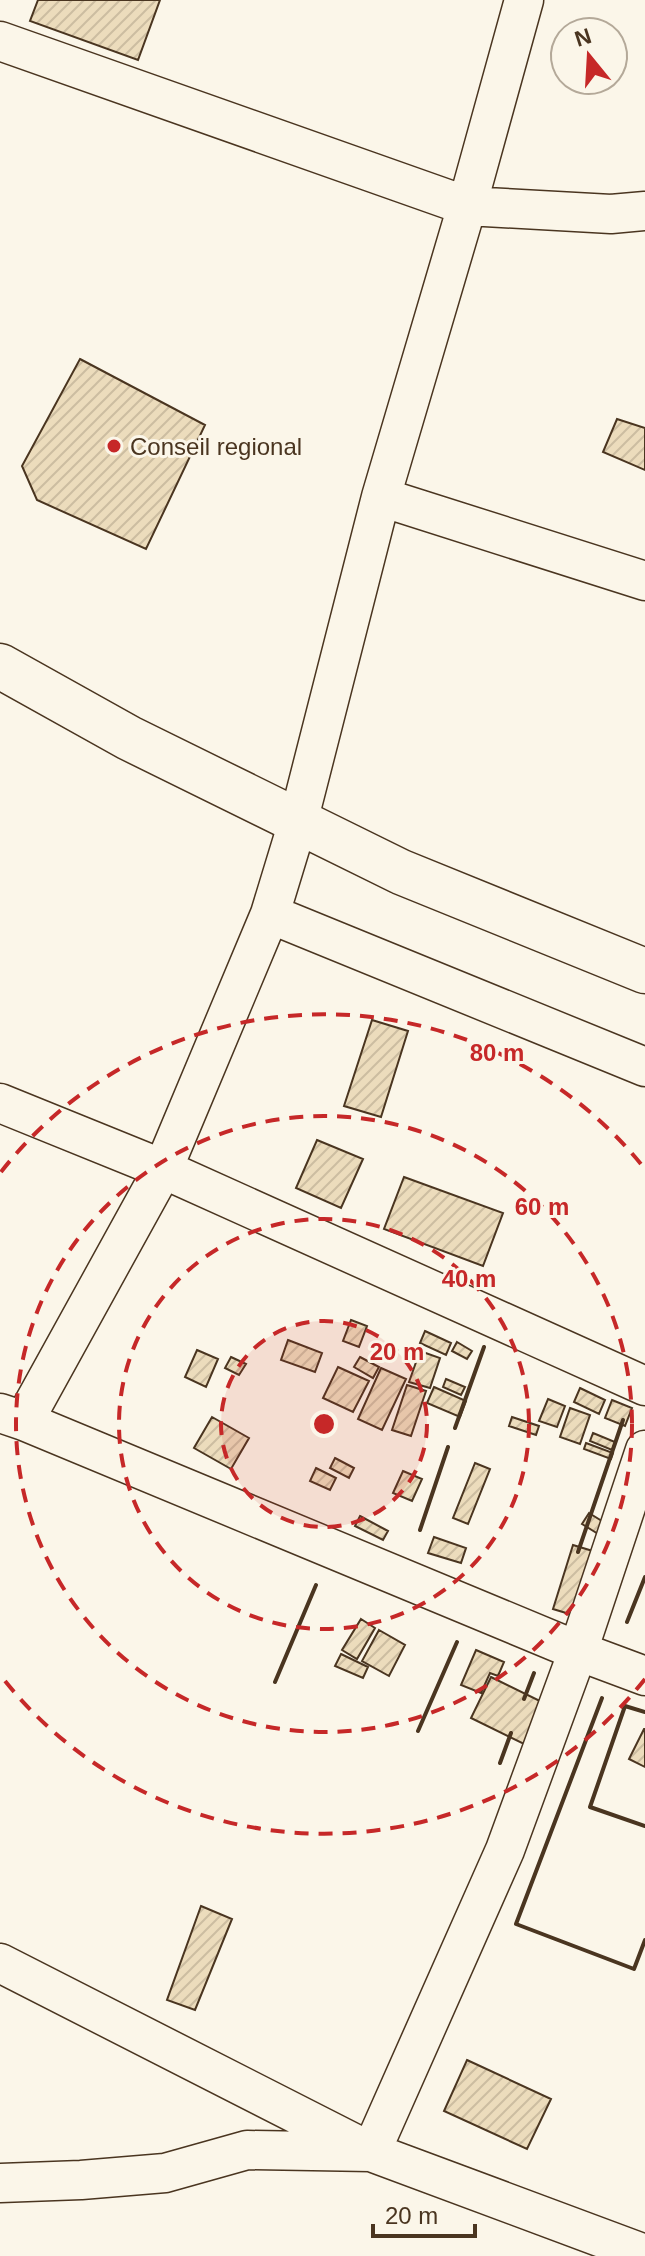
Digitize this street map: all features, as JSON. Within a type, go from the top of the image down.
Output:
[{"type":"main road","points":[[0,666],[129,738],[401,872],[645,971]]},
{"type":"street","points":[[524,0],[381,497],[298,822],[270,914],[163,1169],[12,1417],[645,1676]]},
{"type":"street","points":[[0,41],[467,206],[611,214],[645,211]]},
{"type":"street","points":[[381,497],[645,581]]},
{"type":"street","points":[[270,914],[645,1067]]},
{"type":"street","points":[[0,1103],[163,1169],[645,1386]]},
{"type":"street","points":[[371,2152],[505,1850],[578,1651],[645,1450]]},
{"type":"street","points":[[0,1963],[371,2152],[577,2242],[645,2254]]},
{"type":"street","points":[[0,2183],[165,2173],[247,2150],[371,2152]]},
{"type":"building","points":[[38,0],[160,0],[138,60],[30,21]]},
{"type":"building","name":"Conseil regional","points":[[80,359],[205,425],[146,549],[37,500],[22,466]]},
{"type":"building","points":[[617,419],[645,428],[645,470],[603,452]]},
{"type":"building","points":[[372,1020],[408,1031],[381,1117],[344,1106]]},
{"type":"building","points":[[317,1140],[363,1159],[341,1208],[296,1188]]},
{"type":"building","points":[[404,1177],[503,1213],[483,1266],[384,1229]]},
{"type":"building","points":[[351,1320],[367,1326],[359,1347],[343,1341]]},
{"type":"building","points":[[425,1331],[451,1343],[446,1355],[420,1343]]},
{"type":"building","points":[[288,1340],[322,1353],[315,1372],[281,1360]]},
{"type":"building","points":[[457,1342],[472,1351],[467,1359],[452,1351]]},
{"type":"building","points":[[197,1350],[218,1359],[206,1387],[185,1377]]},
{"type":"building","points":[[420,1351],[440,1358],[430,1388],[409,1382]]},
{"type":"building","points":[[231,1357],[246,1364],[239,1375],[225,1368]]},
{"type":"building","points":[[360,1357],[379,1367],[373,1378],[354,1367]]},
{"type":"building","points":[[338,1367],[369,1381],[353,1412],[323,1398]]},
{"type":"building","points":[[381,1368],[406,1379],[382,1430],[358,1419]]},
{"type":"building","points":[[446,1379],[465,1387],[461,1395],[443,1387]]},
{"type":"building","points":[[407,1385],[426,1391],[411,1436],[392,1430]]},
{"type":"building","points":[[434,1387],[466,1401],[460,1417],[427,1403]]},
{"type":"building","points":[[580,1388],[605,1400],[599,1414],[574,1402]]},
{"type":"building","points":[[548,1399],[565,1406],[557,1427],[539,1421]]},
{"type":"building","points":[[612,1400],[632,1408],[625,1426],[605,1418]]},
{"type":"building","points":[[570,1408],[590,1415],[580,1444],[560,1437]]},
{"type":"building","points":[[212,1417],[249,1438],[231,1469],[194,1448]]},
{"type":"building","points":[[512,1417],[539,1426],[536,1435],[509,1426]]},
{"type":"building","points":[[593,1433],[615,1442],[612,1450],[590,1441]]},
{"type":"building","points":[[586,1443],[613,1453],[611,1459],[584,1449]]},
{"type":"building","points":[[335,1458],[354,1468],[349,1478],[330,1468]]},
{"type":"building","points":[[475,1463],[490,1469],[468,1524],[453,1518]]},
{"type":"building","points":[[316,1468],[336,1478],[330,1490],[310,1481]]},
{"type":"building","points":[[403,1471],[422,1479],[412,1501],[393,1493]]},
{"type":"building","points":[[589,1513],[610,1526],[603,1537],[582,1524]]},
{"type":"building","points":[[360,1516],[388,1531],[383,1540],[355,1526]]},
{"type":"building","points":[[434,1537],[466,1548],[461,1563],[428,1553]]},
{"type":"building","points":[[573,1545],[596,1552],[576,1616],[553,1609]]},
{"type":"building","points":[[361,1619],[375,1628],[357,1659],[342,1650]]},
{"type":"building","points":[[379,1630],[405,1645],[389,1676],[362,1661]]},
{"type":"building","points":[[476,1650],[504,1662],[498,1676],[490,1673],[481,1693],[461,1685]]},
{"type":"building","points":[[341,1654],[368,1667],[363,1678],[335,1666]]},
{"type":"building","points":[[491,1677],[544,1703],[524,1744],[471,1718]]},
{"type":"building","points":[[645,1729],[645,1767],[629,1759]]},
{"type":"building","points":[[201,1906],[232,1919],[195,2010],[167,2000]]},
{"type":"building","points":[[467,2060],[551,2099],[527,2149],[444,2111]]},
{"type":"wall","points":[[455,1428],[484,1347]]},
{"type":"wall","points":[[578,1552],[623,1420]]},
{"type":"wall","points":[[420,1530],[448,1447]]},
{"type":"wall","points":[[627,1622],[645,1577]]},
{"type":"wall","points":[[275,1682],[316,1585]]},
{"type":"wall","points":[[418,1731],[457,1642]]},
{"type":"wall","points":[[524,1699],[534,1673]]},
{"type":"wall","points":[[602,1698],[516,1924],[634,1969],[645,1940]]},
{"type":"wall","points":[[645,1712],[625,1706],[590,1807],[645,1826]]},
{"type":"wall","points":[[500,1763],[511,1733]]},
{"type":"place","name":"Conseil regional","points":[[114,446]]}]
